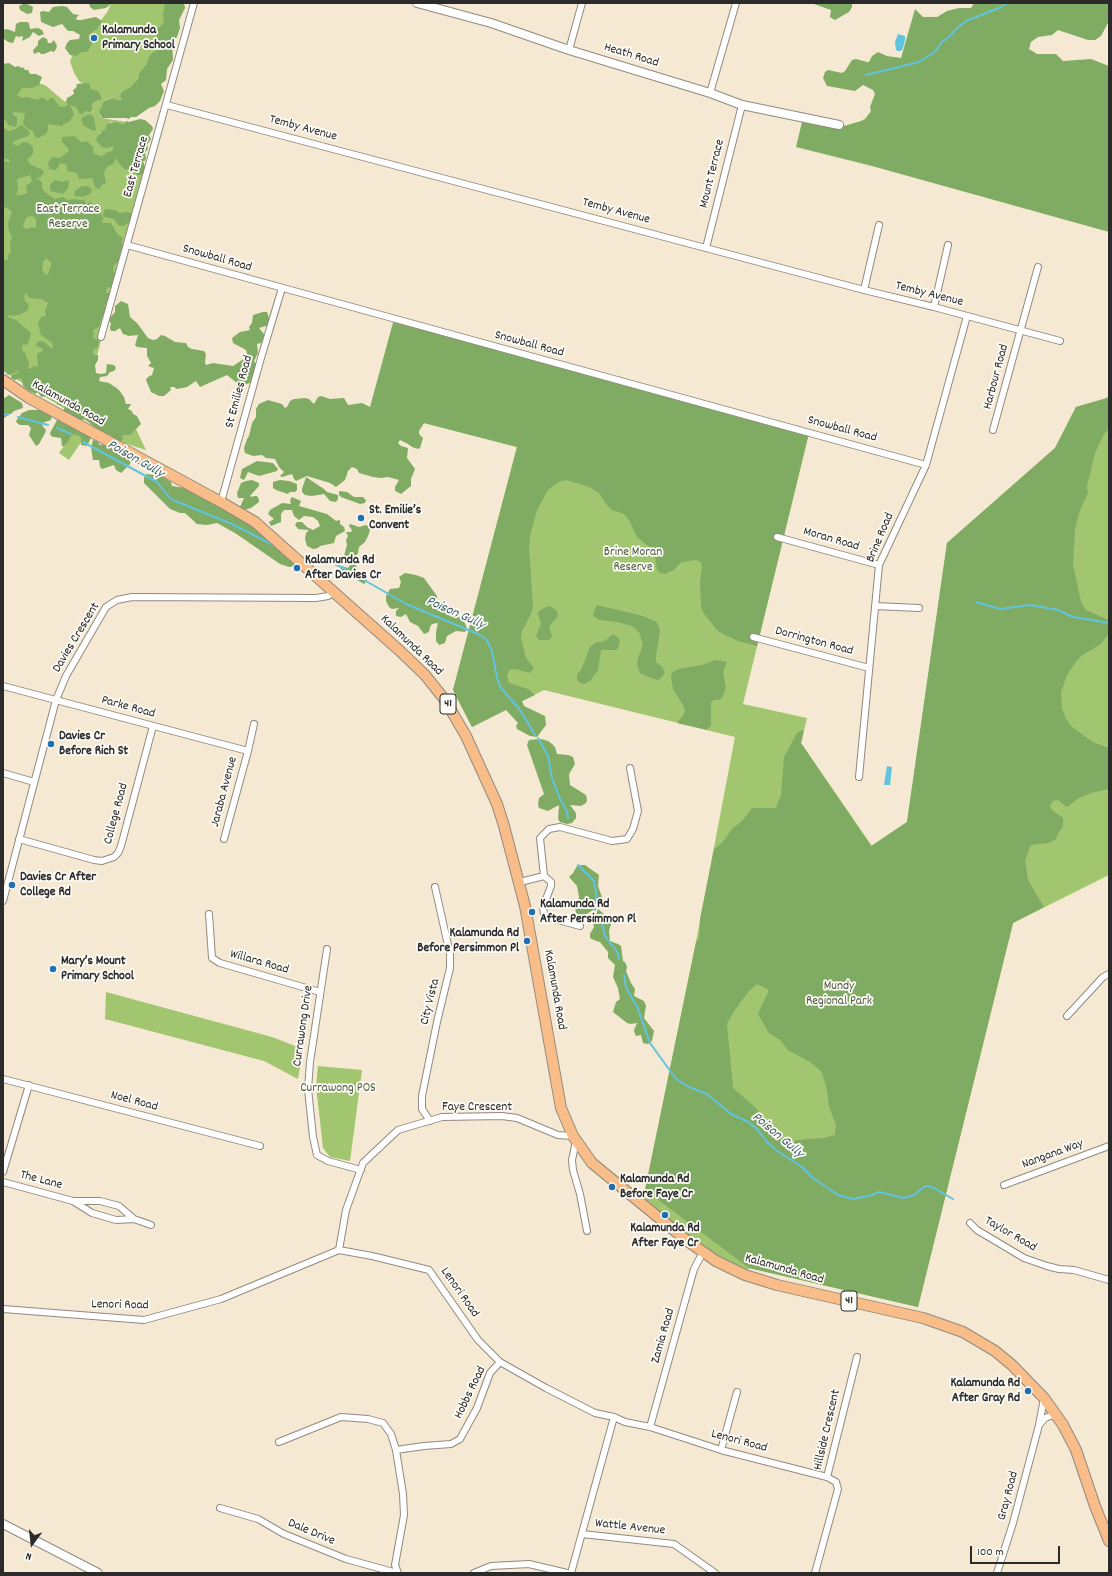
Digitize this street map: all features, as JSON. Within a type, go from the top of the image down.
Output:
[{"type":"main road","name":"Kalamunda Road","points":[[3,380],[35,401],[255,522],[335,592],[424,674],[446,700],[466,736],[497,804],[520,882],[560,1101],[566,1123],[583,1152],[598,1168],[703,1252],[716,1261],[745,1275],[765,1282],[913,1315],[953,1328],[972,1337],[999,1354],[1012,1365],[1044,1398],[1056,1414],[1076,1450],[1095,1506],[1109,1541]]},
{"type":"street","name":"East Terrace","points":[[101,337],[194,3]]},
{"type":"street","name":"Heath Road","points":[[418,3],[491,23],[569,50],[710,93],[742,105],[839,125]]},
{"type":"street","points":[[569,50],[582,3]]},
{"type":"street","points":[[710,93],[736,3]]},
{"type":"street","name":"Temby Avenue","points":[[167,104],[864,290],[934,306],[1060,341]]},
{"type":"street","name":"Mount Terrace","points":[[706,248],[742,105]]},
{"type":"street","points":[[864,290],[879,225]]},
{"type":"street","name":"Snowball Road","points":[[127,245],[926,465]]},
{"type":"street","points":[[934,306],[948,245]]},
{"type":"street","name":"Harbour Road","points":[[993,430],[1038,266]]},
{"type":"street","name":"St Emilies Road","points":[[221,502],[282,288]]},
{"type":"street","name":"Brine Road","points":[[859,777],[879,565],[926,465],[967,316]]},
{"type":"street","name":"Moran Road","points":[[777,537],[879,565]]},
{"type":"street","name":"Davies Crescent","points":[[3,901],[56,700],[66,676],[106,607],[117,600],[132,597],[316,598],[328,596],[335,592]]},
{"type":"street","points":[[875,606],[919,608]]},
{"type":"street","name":"Dorrington Road","points":[[753,637],[869,668]]},
{"type":"street","name":"Parke Road","points":[[3,686],[248,751]]},
{"type":"street","name":"Jaraba Avenue","points":[[224,839],[254,724]]},
{"type":"street","name":"College Road","points":[[19,839],[94,860],[102,861],[114,857],[118,853],[121,846],[153,726]]},
{"type":"street","points":[[580,926],[547,917],[544,914],[543,907],[551,886],[551,882],[544,876],[540,838],[549,829],[560,827],[612,841],[628,839],[633,830],[638,811],[630,768]]},
{"type":"street","points":[[3,773],[34,782]]},
{"type":"street","points":[[520,882],[544,876]]},
{"type":"street","name":"City Vista","points":[[430,1121],[422,1109],[422,1096],[450,968],[450,954],[435,887]]},
{"type":"street","name":"Willara Road","points":[[209,914],[212,958],[220,964],[320,992]]},
{"type":"street","name":"Currawong Drive","points":[[327,949],[310,1062],[308,1090],[314,1143],[317,1155],[328,1161],[361,1170]]},
{"type":"street","points":[[1067,1016],[1103,976],[1109,974]]},
{"type":"street","name":"Noel Road","points":[[3,1078],[260,1146]]},
{"type":"street","points":[[3,1172],[29,1085]]},
{"type":"street","name":"Faye Crescent","points":[[339,1250],[346,1210],[364,1163],[398,1130],[442,1117],[502,1116],[516,1118],[558,1135],[574,1138]]},
{"type":"street","points":[[574,1138],[572,1170],[580,1194],[586,1231]]},
{"type":"street","name":"Nangana Way","points":[[1004,1185],[1109,1146]]},
{"type":"street","name":"The Lane","points":[[3,1182],[73,1201],[100,1201],[119,1206],[134,1220]]},
{"type":"street","name":"The Lane","points":[[73,1201],[92,1213],[116,1220],[134,1220],[151,1225]]},
{"type":"street","name":"Taylor Road","points":[[970,1223],[977,1230],[1024,1258],[1047,1266],[1074,1270],[1109,1280]]},
{"type":"street","name":"Lenori Road","points":[[3,1309],[144,1320],[220,1299],[339,1250],[429,1270],[478,1340],[500,1362],[595,1414],[614,1417],[625,1422],[650,1427],[722,1450],[826,1477]]},
{"type":"street","name":"Zamia Road","points":[[650,1427],[694,1269],[703,1252]]},
{"type":"street","name":"Hillside Crescent","points":[[815,1573],[838,1489],[836,1482],[826,1477],[857,1357]]},
{"type":"street","name":"Hobbs Road","points":[[396,1450],[451,1444],[460,1439],[477,1408],[490,1373],[500,1362]]},
{"type":"street","points":[[722,1450],[737,1392]]},
{"type":"street","name":"Gray Road","points":[[997,1573],[1013,1523],[1039,1425],[1044,1398]]},
{"type":"street","points":[[1039,1425],[1045,1418],[1056,1414]]},
{"type":"street","points":[[279,1442],[341,1417],[383,1423],[390,1434],[396,1450],[403,1494],[404,1515],[395,1565],[397,1573]]},
{"type":"street","points":[[571,1573],[614,1417]]},
{"type":"street","name":"Dale Drive","points":[[220,1508],[258,1519],[284,1534],[346,1560],[397,1573]]},
{"type":"street","points":[[3,1524],[98,1573]]},
{"type":"street","name":"Wattle Avenue","points":[[582,1534],[674,1544],[715,1573]]},
{"type":"street","points":[[474,1573],[491,1566],[529,1564],[567,1573]]},
{"type":"green space","points":[[89,3],[112,3],[106,8],[94,10],[90,7]]},
{"type":"green space","name":"East Terrace Reserve","points":[[111,3],[171,3],[157,51],[150,67],[122,100],[113,98],[105,100],[100,111],[100,116],[102,118],[126,122],[123,124],[111,122],[105,130],[99,133],[107,148],[113,147],[113,150],[107,152],[103,156],[81,154],[116,159],[147,171],[90,381],[116,387],[146,450],[121,442],[123,440],[75,415],[3,371],[3,74],[45,85],[64,101],[92,112],[92,104],[102,97],[79,81],[74,73],[70,61],[83,34],[98,24],[108,11]]},
{"type":"green space","points":[[165,3],[184,3],[185,8],[179,20],[180,28],[177,37],[172,41],[173,60],[167,69],[166,80],[161,84],[164,91],[160,101],[155,106],[149,108],[136,117],[131,117],[129,119],[102,118],[99,112],[104,101],[113,98],[122,100],[120,96],[122,92],[131,87],[139,78],[139,74],[146,65],[150,55],[163,45],[158,40],[156,34],[157,29],[164,23],[163,15]]},
{"type":"green space","points":[[811,3],[852,3],[852,7],[849,12],[835,20],[830,17],[831,10]]},
{"type":"green space","points":[[974,3],[1109,3],[1109,21],[1101,36],[1095,40],[1088,40],[1058,30],[1052,35],[1038,37],[1031,42],[1029,49],[1037,54],[1056,54],[1063,61],[1091,59],[1109,66],[1109,232],[872,166],[796,147],[803,118],[844,126],[865,119],[871,111],[870,107],[875,94],[873,90],[863,85],[855,91],[827,86],[823,78],[825,72],[828,70],[842,73],[852,60],[856,59],[869,62],[872,56],[878,52],[887,56],[901,58],[915,9],[923,17],[937,17],[947,11],[959,8],[971,8]]},
{"type":"green space","points":[[23,4],[33,7],[32,13],[27,14],[20,10],[19,6]]},
{"type":"green space","points":[[53,7],[67,7],[73,14],[79,15],[76,18],[77,20],[96,17],[102,21],[97,29],[88,35],[92,44],[87,52],[82,52],[76,56],[70,55],[65,48],[67,43],[70,40],[79,39],[80,35],[73,31],[68,31],[62,24],[53,27],[41,22],[40,12],[49,12]]},
{"type":"green space","points":[[20,22],[29,23],[30,29],[38,28],[42,30],[44,34],[39,36],[33,32],[30,37],[22,41],[23,36],[16,36],[13,43],[8,42],[3,38],[3,30],[7,29],[15,32],[16,24]]},
{"type":"green space","points":[[43,37],[47,39],[48,43],[51,43],[54,40],[57,46],[56,49],[54,52],[51,51],[41,54],[39,52],[34,54],[33,50],[38,45],[38,41]]},
{"type":"green space","points":[[9,63],[15,67],[23,67],[25,70],[28,70],[30,74],[36,74],[42,77],[39,85],[32,88],[22,88],[17,95],[22,98],[27,97],[38,100],[42,97],[48,101],[50,98],[53,98],[59,106],[64,107],[68,105],[66,102],[67,98],[74,94],[73,90],[76,88],[77,84],[87,83],[90,84],[90,89],[98,91],[102,98],[100,101],[98,100],[92,104],[92,111],[85,111],[82,115],[76,107],[69,105],[74,114],[70,121],[61,126],[48,124],[46,134],[38,138],[35,137],[33,131],[28,129],[23,124],[25,113],[13,112],[13,115],[17,117],[17,125],[15,127],[8,125],[3,117],[3,64]]},
{"type":"green space","points":[[90,114],[94,117],[96,130],[94,131],[84,126],[81,120],[83,117]]},
{"type":"green space","points":[[140,119],[145,120],[152,126],[153,129],[149,135],[151,139],[147,145],[148,149],[145,153],[145,161],[143,161],[145,167],[144,173],[137,175],[133,171],[124,169],[116,159],[113,164],[108,166],[105,170],[104,174],[106,183],[99,189],[95,187],[92,178],[79,179],[77,173],[67,171],[67,166],[65,164],[60,163],[56,170],[49,169],[48,163],[52,157],[60,158],[69,151],[62,142],[62,137],[74,136],[81,142],[87,141],[93,147],[94,154],[102,156],[113,150],[113,147],[102,147],[96,140],[102,131],[105,130],[107,124],[115,122],[123,124],[127,121],[129,122]]},
{"type":"green space","name":"East Terrace Reserve","points":[[21,125],[30,132],[28,136],[14,141],[13,144],[18,146],[23,142],[27,142],[33,147],[33,154],[27,160],[31,165],[43,170],[44,172],[41,177],[36,178],[42,182],[42,189],[46,193],[55,199],[63,197],[67,200],[82,200],[85,201],[86,205],[90,202],[95,205],[94,212],[99,210],[104,217],[102,223],[111,223],[118,235],[123,238],[121,243],[126,249],[121,251],[119,257],[121,259],[120,262],[114,265],[113,270],[116,274],[112,288],[107,287],[106,293],[111,293],[108,302],[106,301],[107,305],[104,305],[107,311],[102,316],[99,327],[93,330],[93,337],[99,341],[98,347],[94,349],[93,352],[94,355],[98,355],[98,360],[95,365],[96,373],[106,373],[107,364],[114,365],[116,368],[107,376],[100,377],[99,381],[109,383],[119,390],[124,397],[126,404],[131,404],[128,409],[137,416],[141,424],[130,435],[122,435],[123,440],[120,442],[113,439],[109,434],[99,431],[85,419],[81,420],[62,413],[65,407],[63,405],[58,405],[56,401],[53,401],[47,396],[41,397],[38,392],[35,394],[28,390],[23,386],[22,379],[20,378],[15,380],[11,378],[12,375],[18,373],[19,371],[8,375],[3,369],[3,261],[8,259],[8,255],[11,252],[10,243],[12,237],[9,231],[8,223],[12,211],[3,206],[3,161],[9,162],[10,160],[3,158],[3,127],[9,131],[14,130]],"holes":[[[30,175],[32,181],[26,186],[27,193],[16,195],[18,190],[17,179]],[[32,216],[36,219],[36,228],[24,228],[23,225],[27,217]],[[46,258],[51,262],[48,274],[46,275],[42,270],[43,262]],[[26,293],[29,298],[41,299],[48,303],[45,311],[46,316],[41,317],[38,324],[41,335],[52,343],[53,346],[52,349],[43,341],[37,342],[36,346],[43,349],[43,351],[38,353],[37,356],[38,367],[35,366],[29,369],[29,363],[25,353],[22,350],[22,347],[23,344],[27,345],[31,333],[16,320],[8,317],[9,315],[14,316],[28,310],[29,305],[25,301],[24,296]]]},
{"type":"green space","points":[[55,180],[62,182],[69,180],[68,188],[63,194],[50,191],[50,185]]},
{"type":"green space","points":[[82,186],[88,186],[92,190],[90,194],[83,197],[74,196],[75,191]]},
{"type":"green space","points":[[108,209],[119,213],[128,212],[133,214],[131,221],[123,226],[118,225],[114,219],[104,217],[104,210]]},
{"type":"green space","points":[[121,301],[128,304],[130,317],[137,323],[148,338],[153,340],[157,339],[161,335],[175,342],[186,343],[188,347],[192,349],[204,351],[206,354],[206,365],[213,363],[233,366],[245,358],[247,353],[246,350],[233,343],[232,338],[240,332],[250,330],[249,327],[252,323],[253,315],[267,312],[270,321],[269,325],[259,328],[264,334],[264,338],[261,343],[257,344],[258,353],[254,361],[257,366],[252,382],[244,385],[237,383],[227,375],[200,387],[196,381],[187,387],[177,389],[170,387],[171,390],[164,396],[159,396],[151,392],[146,380],[152,375],[154,368],[148,366],[151,363],[147,356],[147,348],[137,347],[135,345],[138,335],[129,336],[123,334],[120,328],[115,331],[111,331],[110,328],[111,323],[108,320],[115,312],[115,306]]},
{"type":"green space","name":"Brine Moran Reserve","points":[[394,319],[809,433],[757,646],[738,641],[723,634],[717,630],[704,614],[701,607],[701,562],[695,560],[682,562],[674,570],[665,574],[660,573],[657,570],[655,556],[652,549],[637,537],[629,520],[624,514],[612,510],[599,493],[589,487],[566,480],[559,482],[548,490],[537,510],[530,536],[529,548],[533,607],[522,631],[521,639],[526,658],[534,668],[530,673],[515,669],[509,670],[507,676],[509,683],[528,689],[535,695],[522,701],[524,706],[545,716],[546,725],[537,737],[530,736],[517,729],[516,726],[518,723],[506,710],[472,727],[453,690],[517,447],[424,423],[419,431],[419,434],[423,438],[420,448],[418,449],[412,447],[400,440],[398,443],[401,446],[408,448],[407,458],[415,469],[411,479],[411,486],[401,494],[395,491],[395,487],[399,480],[388,477],[373,477],[359,473],[357,469],[352,467],[348,471],[345,480],[336,487],[330,483],[307,476],[296,481],[292,474],[282,477],[280,476],[284,472],[279,467],[275,459],[266,458],[262,455],[253,456],[245,453],[244,448],[252,423],[256,417],[256,409],[259,404],[268,400],[282,404],[285,408],[290,401],[294,399],[309,399],[314,404],[318,397],[321,396],[330,399],[344,398],[348,405],[362,403],[370,407]]},
{"type":"green space","points":[[9,395],[22,403],[23,408],[8,414],[3,418],[3,399]]},
{"type":"green space","name":"Mundy Regional Park","points":[[1109,396],[1109,875],[1013,923],[918,1307],[749,1268],[745,1275],[645,1207],[645,1190],[696,942],[735,737],[544,690],[472,727],[453,690],[517,447],[424,423],[809,433],[743,704],[807,718],[801,743],[872,846],[907,822],[947,543],[1055,448],[1076,407],[1107,398]]},
{"type":"green space","points":[[1109,396],[1109,428],[1103,436],[1095,453],[1087,486],[1088,493],[1080,510],[1075,529],[1073,564],[1081,602],[1086,610],[1109,620],[1109,633],[1101,644],[1081,656],[1075,663],[1067,675],[1061,692],[1062,708],[1066,719],[1072,727],[1093,742],[1109,748],[1109,789],[1091,793],[1079,798],[1067,807],[1058,800],[1053,801],[1050,806],[1052,810],[1063,818],[1063,827],[1055,840],[1048,843],[1031,845],[1025,860],[1028,880],[1044,907],[1013,923],[918,1307],[749,1268],[645,1190],[696,942],[699,938],[700,919],[714,849],[722,843],[732,829],[743,820],[752,808],[776,808],[781,795],[784,757],[797,733],[804,730],[801,743],[871,846],[907,822],[947,543],[1055,448],[1076,407],[1107,398]],"holes":[[[757,984],[769,990],[758,1014],[769,1033],[780,1040],[788,1050],[810,1062],[822,1072],[827,1090],[829,1107],[836,1125],[835,1135],[823,1138],[796,1140],[789,1145],[754,1106],[733,1088],[727,1024],[734,1011],[749,991]]]},
{"type":"green space","points":[[29,410],[43,410],[52,415],[51,420],[42,423],[46,430],[39,444],[36,446],[29,435],[31,428],[28,425],[20,425],[16,421],[22,413]]},
{"type":"green space","points":[[57,420],[61,420],[90,434],[91,438],[87,446],[81,445],[81,437],[74,434],[64,446],[62,446],[61,438],[51,436],[50,433]]},
{"type":"green space","points":[[74,431],[84,438],[69,460],[59,453]]},
{"type":"green space","points":[[93,440],[97,441],[100,445],[108,443],[117,450],[117,453],[119,452],[132,457],[130,464],[121,473],[116,470],[114,465],[102,469],[100,467],[99,460],[93,460],[91,447]]},
{"type":"green space","points":[[257,461],[273,463],[278,469],[277,471],[259,476],[248,472],[244,480],[240,478],[242,469]]},
{"type":"green space","points":[[147,474],[161,476],[171,482],[172,486],[192,489],[263,530],[298,563],[295,566],[289,567],[280,564],[235,533],[217,523],[207,525],[197,524],[185,513],[180,513],[170,509],[144,483],[144,477]]},
{"type":"green space","points":[[306,477],[327,492],[338,495],[336,502],[330,501],[324,494],[312,496],[305,495],[302,492],[302,489]]},
{"type":"green space","points":[[252,480],[259,483],[259,486],[250,496],[257,496],[259,502],[251,508],[244,510],[240,507],[244,498],[238,498],[237,493],[241,483]]},
{"type":"green space","points":[[280,480],[297,484],[297,490],[288,494],[276,490],[273,488],[273,482]]},
{"type":"green space","points":[[339,491],[347,492],[354,497],[363,497],[366,500],[365,503],[360,504],[341,497],[339,495]]},
{"type":"green space","points":[[292,497],[301,501],[299,506],[327,514],[336,521],[340,520],[340,524],[344,527],[345,531],[336,536],[334,543],[313,549],[307,546],[305,539],[306,533],[309,530],[298,529],[295,525],[297,522],[302,522],[313,530],[320,526],[318,521],[313,517],[304,516],[299,520],[294,516],[292,510],[284,510],[281,514],[281,522],[271,526],[269,522],[274,519],[268,514],[270,510],[282,503],[291,504],[290,500]]},
{"type":"green space","points":[[350,524],[359,527],[366,525],[371,527],[365,542],[359,547],[358,553],[354,559],[344,556],[348,536],[346,532],[351,532],[352,530],[349,526]]},
{"type":"green space","points":[[351,564],[356,565],[357,572],[367,579],[364,584],[340,570],[341,566],[348,568]]},
{"type":"green space","points":[[405,573],[424,578],[437,596],[437,599],[431,601],[437,604],[442,601],[445,603],[448,606],[447,615],[459,617],[465,623],[467,629],[465,632],[456,631],[447,636],[445,643],[439,645],[436,641],[438,623],[432,624],[429,632],[424,634],[418,626],[410,622],[406,614],[401,617],[396,616],[396,611],[399,608],[392,609],[389,607],[386,601],[386,596],[390,589],[399,588],[401,582],[399,577]]},
{"type":"green space","points":[[597,605],[643,616],[657,622],[660,630],[656,662],[665,672],[662,677],[658,680],[640,673],[637,664],[643,645],[639,632],[632,626],[600,620],[593,616]]},
{"type":"green space","points":[[550,606],[557,611],[558,616],[549,627],[552,636],[549,640],[539,640],[536,636],[541,624],[538,614],[539,611]]},
{"type":"green space","points":[[612,635],[615,635],[620,640],[618,649],[601,650],[598,670],[590,681],[584,684],[580,683],[577,680],[577,674],[581,670],[590,647],[595,643],[605,641]]},
{"type":"green space","points":[[716,660],[727,662],[723,672],[726,688],[722,698],[711,702],[711,725],[707,730],[677,723],[684,714],[685,710],[673,689],[671,677],[673,672],[678,669],[702,665]]},
{"type":"green space","points":[[541,739],[552,744],[555,747],[557,754],[573,757],[575,764],[569,774],[570,785],[586,795],[587,800],[586,803],[581,806],[570,805],[576,813],[576,818],[572,823],[567,824],[560,822],[558,819],[559,805],[548,811],[539,808],[539,798],[544,794],[527,745],[529,740]]},
{"type":"green space","points":[[585,865],[599,875],[598,886],[603,900],[601,905],[585,915],[578,915],[576,913],[575,907],[579,897],[577,886],[569,877],[577,866]]},
{"type":"green space","points":[[598,909],[612,921],[609,931],[610,941],[621,946],[623,961],[627,967],[626,971],[635,989],[634,996],[644,1001],[646,1006],[644,1018],[654,1031],[652,1041],[648,1044],[643,1043],[641,1035],[636,1036],[634,1030],[637,1023],[627,1023],[613,1012],[616,1002],[620,999],[618,988],[613,977],[615,965],[608,958],[608,952],[600,942],[590,938],[590,934],[594,927],[592,918],[596,915]]},
{"type":"green space","points":[[106,992],[272,1037],[303,1049],[298,1079],[264,1061],[105,1019]]},
{"type":"green space","name":"Currawong POS","points":[[318,1066],[362,1070],[350,1161],[330,1157],[323,1148],[316,1086]]},
{"type":"water","points":[[898,34],[905,36],[901,51],[896,50],[895,42]]},
{"type":"water","points":[[887,766],[892,767],[890,785],[884,785]]},
{"type":"waterway","points":[[866,75],[919,62],[935,52],[941,43],[966,21],[999,8],[1007,3]]},
{"type":"waterway","name":"Poison Gully","points":[[3,414],[8,415]]},
{"type":"waterway","name":"Poison Gully","points":[[18,417],[48,425]]},
{"type":"waterway","points":[[57,428],[71,434]]},
{"type":"waterway","name":"Poison Gully","points":[[83,442],[157,482],[169,497],[175,501],[232,524],[275,546]]},
{"type":"waterway","name":"Poison Gully","points":[[318,558],[329,561],[345,569],[406,604],[478,634],[486,639],[492,651],[497,678],[501,688],[520,710],[535,735]]},
{"type":"waterway","points":[[976,602],[1000,609],[1030,605],[1058,610],[1073,617],[1109,623]]},
{"type":"waterway","name":"Poison Gully","points":[[538,738],[548,756],[552,778],[560,799],[567,811],[568,818]]},
{"type":"waterway","name":"Poison Gully","points":[[578,865],[594,881],[596,892],[595,910]]},
{"type":"waterway","points":[[601,919],[605,936],[618,953],[619,959]]},
{"type":"waterway","name":"Poison Gully","points":[[624,975],[626,987],[637,1006],[650,1043],[676,1079],[689,1087],[707,1094],[731,1114],[748,1122],[757,1129],[767,1142],[776,1150],[802,1167],[813,1178],[838,1195],[853,1199],[879,1192],[904,1198],[914,1195],[925,1186],[934,1188],[953,1199]]},
{"type":"place","name":"Kalamunda Primary School","points":[[94,38]]},
{"type":"place","name":"St. Emilie’s Convent","points":[[361,518]]},
{"type":"place","name":"Kalamunda Rd After Davies Cr","points":[[297,568]]},
{"type":"place","name":"Davies Cr Before Rich St","points":[[51,744]]},
{"type":"place","name":"Davies Cr After College Rd","points":[[12,885]]},
{"type":"place","name":"Kalamunda Rd After Persimmon Pl","points":[[532,912]]},
{"type":"place","name":"Kalamunda Rd Before Persimmon Pl","points":[[527,941]]},
{"type":"place","name":"Mary’s Mount Primary School","points":[[53,969]]},
{"type":"place","name":"Kalamunda Rd Before Faye Cr","points":[[612,1187]]},
{"type":"place","name":"Kalamunda Rd After Faye Cr","points":[[665,1215]]},
{"type":"place","name":"Kalamunda Rd After Gray Rd","points":[[1028,1391]]}]
